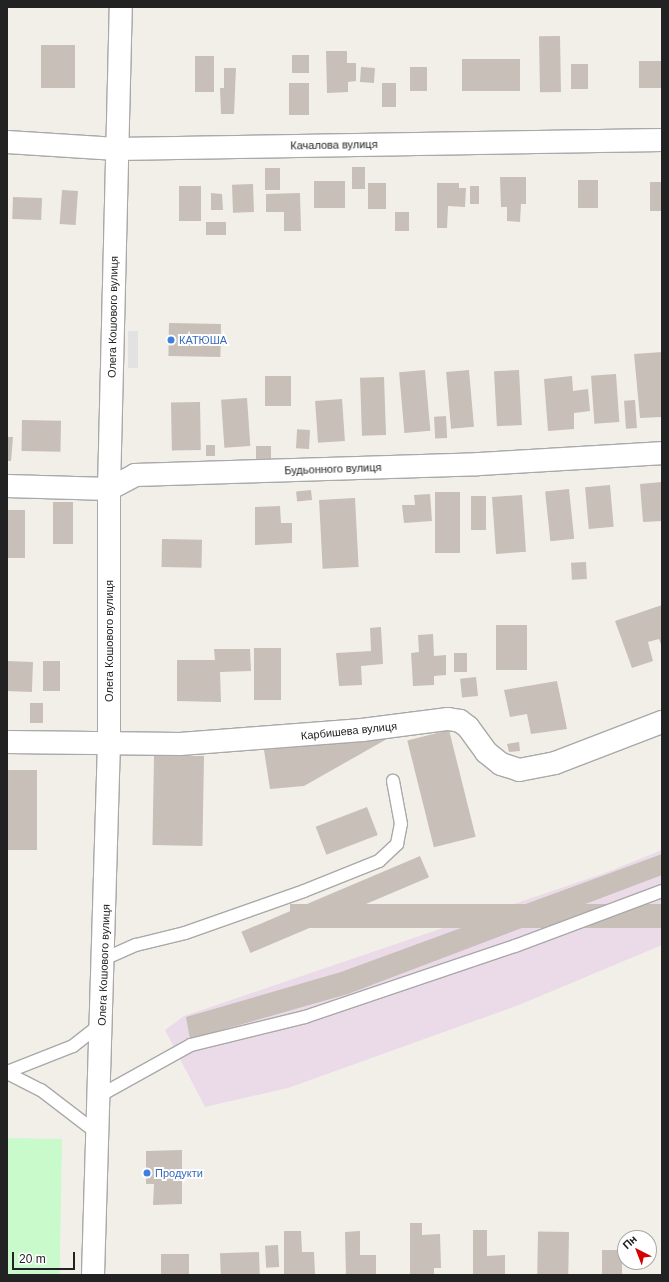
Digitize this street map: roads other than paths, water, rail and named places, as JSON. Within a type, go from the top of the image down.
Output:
[{"type":"street","name":"Олега Кошового вулиця","points":[[93,1275],[96,1132],[99,1096],[104,959],[109,743],[109,488],[121,7]]},
{"type":"street","name":"Качалова вулиця","points":[[7,142],[117,149],[662,140]]},
{"type":"street","name":"Будьонного вулиця","points":[[7,486],[109,488],[135,475],[478,464],[662,453]]},
{"type":"street","name":"Карбишева вулиця","points":[[7,742],[180,744],[284,737],[448,719],[460,721],[468,727],[486,752],[501,764],[518,770],[556,763],[662,722]]},
{"type":"lane","points":[[104,959],[136,944],[185,933],[297,894],[379,861],[397,844],[401,824],[393,781]]},
{"type":"lane","points":[[99,1096],[191,1045],[306,1017],[662,892]]},
{"type":"lane","points":[[7,1072],[73,1046],[102,1023]]},
{"type":"lane","points":[[7,1072],[41,1090],[96,1132]]},
{"type":"place","name":"КАТЮША","points":[[171,340]]},
{"type":"place","name":"Продукти","points":[[147,1173]]}]
